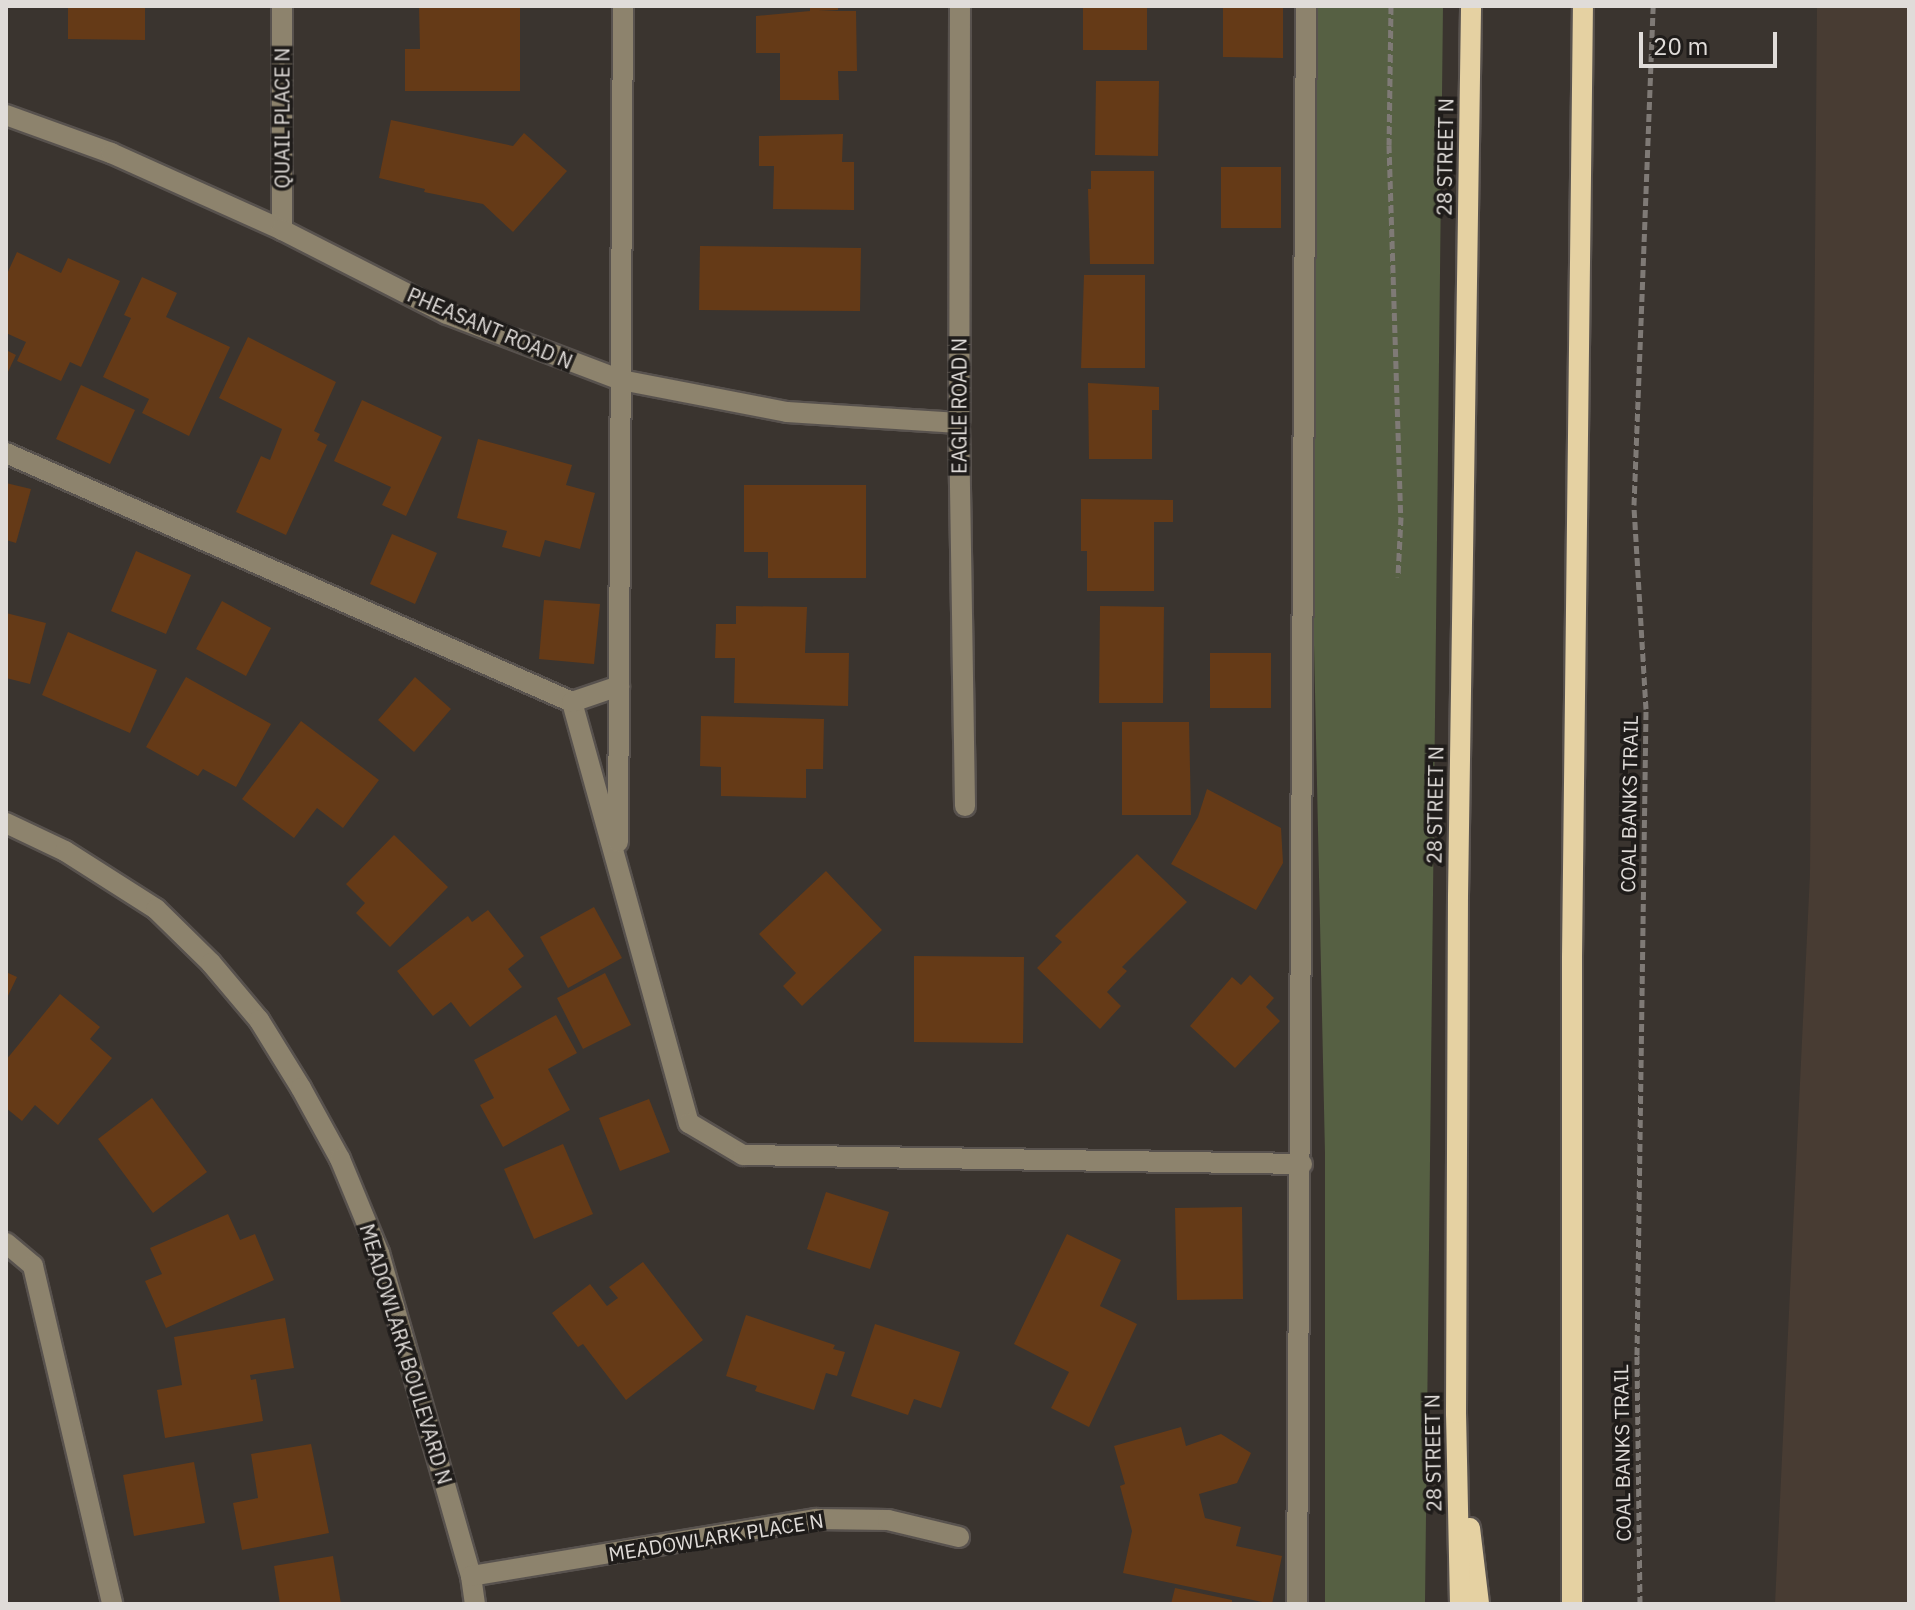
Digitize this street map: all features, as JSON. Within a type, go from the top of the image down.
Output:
[{"type":"main road","name":"28 STREET N","points":[[1460,1604],[1456,1413],[1458,896],[1471,6]]},
{"type":"main road","points":[[1572,1604],[1572,957],[1583,6]]},
{"type":"main road","points":[[1456,1413],[1479,1604]]},
{"type":"street","name":"QUAIL PLACE N","points":[[282,6],[282,230]]},
{"type":"street","points":[[618,867],[623,6]]},
{"type":"street","name":"EAGLE ROAD N","points":[[960,6],[959,423],[965,806]]},
{"type":"street","points":[[1297,1604],[1302,1164],[1306,6]]},
{"type":"street","name":"PHEASANT ROAD N","points":[[6,115],[111,153],[282,230],[447,314],[621,380],[787,412],[959,423]]},
{"type":"street","points":[[6,453],[572,702],[619,686]]},
{"type":"street","points":[[572,702],[689,1123],[743,1155],[1302,1164]]},
{"type":"street","name":"MEADOWLARK BOULEVARD N","points":[[6,823],[65,851],[156,909],[211,963],[259,1020],[301,1088],[340,1159],[379,1253],[471,1576],[475,1604]]},
{"type":"street","points":[[6,1243],[33,1266],[112,1604]]},
{"type":"street","name":"MEADOWLARK PLACE N","points":[[471,1576],[816,1519],[888,1520],[959,1537]]},
{"type":"path","points":[[1391,6],[1389,160],[1401,517],[1398,577]]},
{"type":"path","name":"COAL BANKS TRAIL","points":[[1640,1604],[1637,1355],[1646,709],[1634,505],[1653,6]]},
{"type":"shaded area","points":[[1817,6],[1909,6],[1909,1604],[1775,1604],[1810,874]]},
{"type":"green space","points":[[1304,6],[1443,6],[1425,1604],[1325,1604],[1325,1154],[1305,228]]},
{"type":"building","points":[[68,6],[145,6],[145,40],[68,39]]},
{"type":"building","points":[[419,6],[520,6],[520,91],[405,91],[405,49],[420,49]]},
{"type":"building","points":[[810,6],[838,6],[838,10],[818,11],[856,11],[857,71],[838,71],[839,100],[780,100],[780,53],[756,53],[756,16],[810,11]]},
{"type":"building","points":[[1083,6],[1147,6],[1147,50],[1083,50]]},
{"type":"building","points":[[1223,6],[1283,6],[1283,58],[1223,57]]},
{"type":"building","points":[[1096,81],[1159,81],[1158,156],[1095,155]]},
{"type":"building","points":[[391,120],[513,146],[524,133],[567,171],[513,232],[483,204],[424,192],[425,189],[379,178]]},
{"type":"building","points":[[843,134],[842,162],[854,162],[854,210],[773,209],[774,166],[759,166],[759,136]]},
{"type":"building","points":[[1221,167],[1281,167],[1281,228],[1221,228]]},
{"type":"building","points":[[1091,171],[1154,171],[1154,264],[1090,264],[1088,189],[1091,189]]},
{"type":"building","points":[[700,246],[861,248],[860,311],[699,310]]},
{"type":"building","points":[[17,252],[61,273],[68,258],[120,281],[81,367],[70,362],[61,381],[17,361],[26,342],[6,333],[6,276]]},
{"type":"building","points":[[1084,275],[1145,275],[1145,368],[1081,368]]},
{"type":"building","points":[[142,277],[177,293],[166,317],[230,347],[189,436],[142,413],[149,399],[103,377],[131,318],[124,315]]},
{"type":"building","points":[[248,337],[336,382],[314,431],[320,434],[317,440],[327,445],[286,535],[236,512],[261,456],[270,460],[282,429],[219,398]]},
{"type":"building","points":[[6,350],[16,355],[6,376]]},
{"type":"building","points":[[1088,383],[1159,387],[1159,410],[1152,410],[1152,459],[1089,459]]},
{"type":"building","points":[[81,385],[135,410],[110,464],[56,439]]},
{"type":"building","points":[[362,400],[442,437],[406,516],[382,505],[391,487],[334,461]]},
{"type":"building","points":[[478,439],[572,465],[566,485],[595,493],[580,549],[545,540],[540,557],[502,547],[507,531],[457,518]]},
{"type":"building","points":[[6,483],[31,489],[16,543],[6,540]]},
{"type":"building","points":[[744,485],[866,485],[866,578],[768,578],[768,552],[744,552]]},
{"type":"building","points":[[1081,499],[1173,500],[1173,522],[1154,522],[1154,591],[1087,591],[1087,551],[1081,551]]},
{"type":"building","points":[[392,534],[437,553],[415,604],[370,584]]},
{"type":"building","points":[[136,551],[191,575],[166,634],[111,611]]},
{"type":"building","points":[[544,600],[600,604],[594,664],[539,659]]},
{"type":"building","points":[[222,601],[271,628],[246,676],[196,649]]},
{"type":"building","points":[[736,606],[807,607],[805,653],[849,653],[848,706],[734,703],[735,658],[715,658],[716,624],[736,624]]},
{"type":"building","points":[[1100,606],[1164,607],[1163,703],[1099,703]]},
{"type":"building","points":[[6,613],[46,623],[30,684],[6,678]]},
{"type":"building","points":[[68,632],[157,670],[130,733],[42,695]]},
{"type":"building","points":[[1210,653],[1271,653],[1271,708],[1210,708]]},
{"type":"building","points":[[186,677],[271,724],[236,787],[203,769],[198,776],[146,747]]},
{"type":"building","points":[[415,677],[451,709],[414,752],[378,720]]},
{"type":"building","points":[[701,716],[824,719],[823,769],[806,769],[806,798],[721,796],[721,767],[700,766]]},
{"type":"building","points":[[301,721],[379,780],[343,828],[317,808],[294,838],[242,799]]},
{"type":"building","points":[[1122,722],[1189,722],[1191,815],[1122,815]]},
{"type":"building","points":[[1207,789],[1281,828],[1283,863],[1256,910],[1171,864],[1198,817]]},
{"type":"building","points":[[394,835],[448,887],[390,947],[356,913],[365,903],[346,884]]},
{"type":"building","points":[[1137,854],[1187,902],[1122,967],[1127,971],[1107,992],[1121,1006],[1100,1029],[1037,968],[1062,942],[1055,936]]},
{"type":"building","points":[[826,871],[882,930],[802,1006],[783,986],[796,973],[759,934]]},
{"type":"building","points":[[594,907],[622,958],[568,988],[540,937]]},
{"type":"building","points":[[488,910],[524,956],[508,969],[522,987],[470,1027],[451,1002],[433,1016],[397,971],[468,916],[472,922]]},
{"type":"building","points":[[914,956],[1024,957],[1023,1043],[914,1042]]},
{"type":"building","points":[[6,972],[17,977],[6,1000]]},
{"type":"building","points":[[605,973],[631,1025],[583,1049],[557,998]]},
{"type":"building","points":[[1250,975],[1274,998],[1266,1007],[1280,1021],[1235,1068],[1190,1026],[1232,977],[1241,985]]},
{"type":"building","points":[[60,994],[100,1027],[90,1039],[112,1058],[58,1125],[35,1105],[22,1121],[6,1108],[6,1060]]},
{"type":"building","points":[[556,1015],[577,1053],[548,1069],[570,1110],[503,1147],[480,1105],[494,1098],[474,1060]]},
{"type":"building","points":[[152,1098],[207,1172],[153,1213],[98,1139]]},
{"type":"building","points":[[649,1099],[670,1152],[620,1171],[599,1118]]},
{"type":"building","points":[[563,1144],[593,1214],[534,1239],[504,1169]]},
{"type":"building","points":[[826,1192],[889,1212],[870,1269],[807,1249]]},
{"type":"building","points":[[1242,1207],[1243,1299],[1177,1300],[1175,1208]]},
{"type":"building","points":[[228,1214],[240,1240],[255,1234],[274,1280],[166,1328],[145,1281],[162,1274],[150,1248]]},
{"type":"building","points":[[1067,1234],[1121,1260],[1100,1306],[1137,1324],[1089,1427],[1051,1408],[1069,1372],[1014,1344]]},
{"type":"building","points":[[643,1262],[703,1340],[626,1400],[583,1344],[578,1347],[552,1313],[590,1284],[607,1306],[618,1298],[609,1287]]},
{"type":"building","points":[[746,1315],[835,1345],[833,1349],[845,1352],[837,1376],[826,1373],[814,1410],[755,1391],[757,1386],[726,1376]]},
{"type":"building","points":[[285,1318],[294,1368],[250,1375],[251,1380],[256,1379],[263,1421],[165,1438],[157,1390],[182,1385],[174,1337]]},
{"type":"building","points":[[875,1324],[960,1352],[941,1408],[914,1399],[908,1415],[851,1396]]},
{"type":"building","points":[[1181,1427],[1186,1446],[1221,1434],[1251,1453],[1237,1483],[1199,1494],[1205,1518],[1241,1527],[1236,1546],[1282,1556],[1272,1604],[1123,1573],[1132,1531],[1120,1486],[1125,1484],[1114,1446]]},
{"type":"building","points":[[311,1444],[329,1533],[242,1550],[233,1503],[258,1498],[251,1454]]},
{"type":"building","points":[[194,1462],[205,1523],[134,1536],[123,1475]]},
{"type":"building","points":[[333,1556],[341,1604],[280,1604],[274,1566]]},
{"type":"building","points":[[1175,1588],[1232,1600],[1232,1604],[1171,1604]]}]
